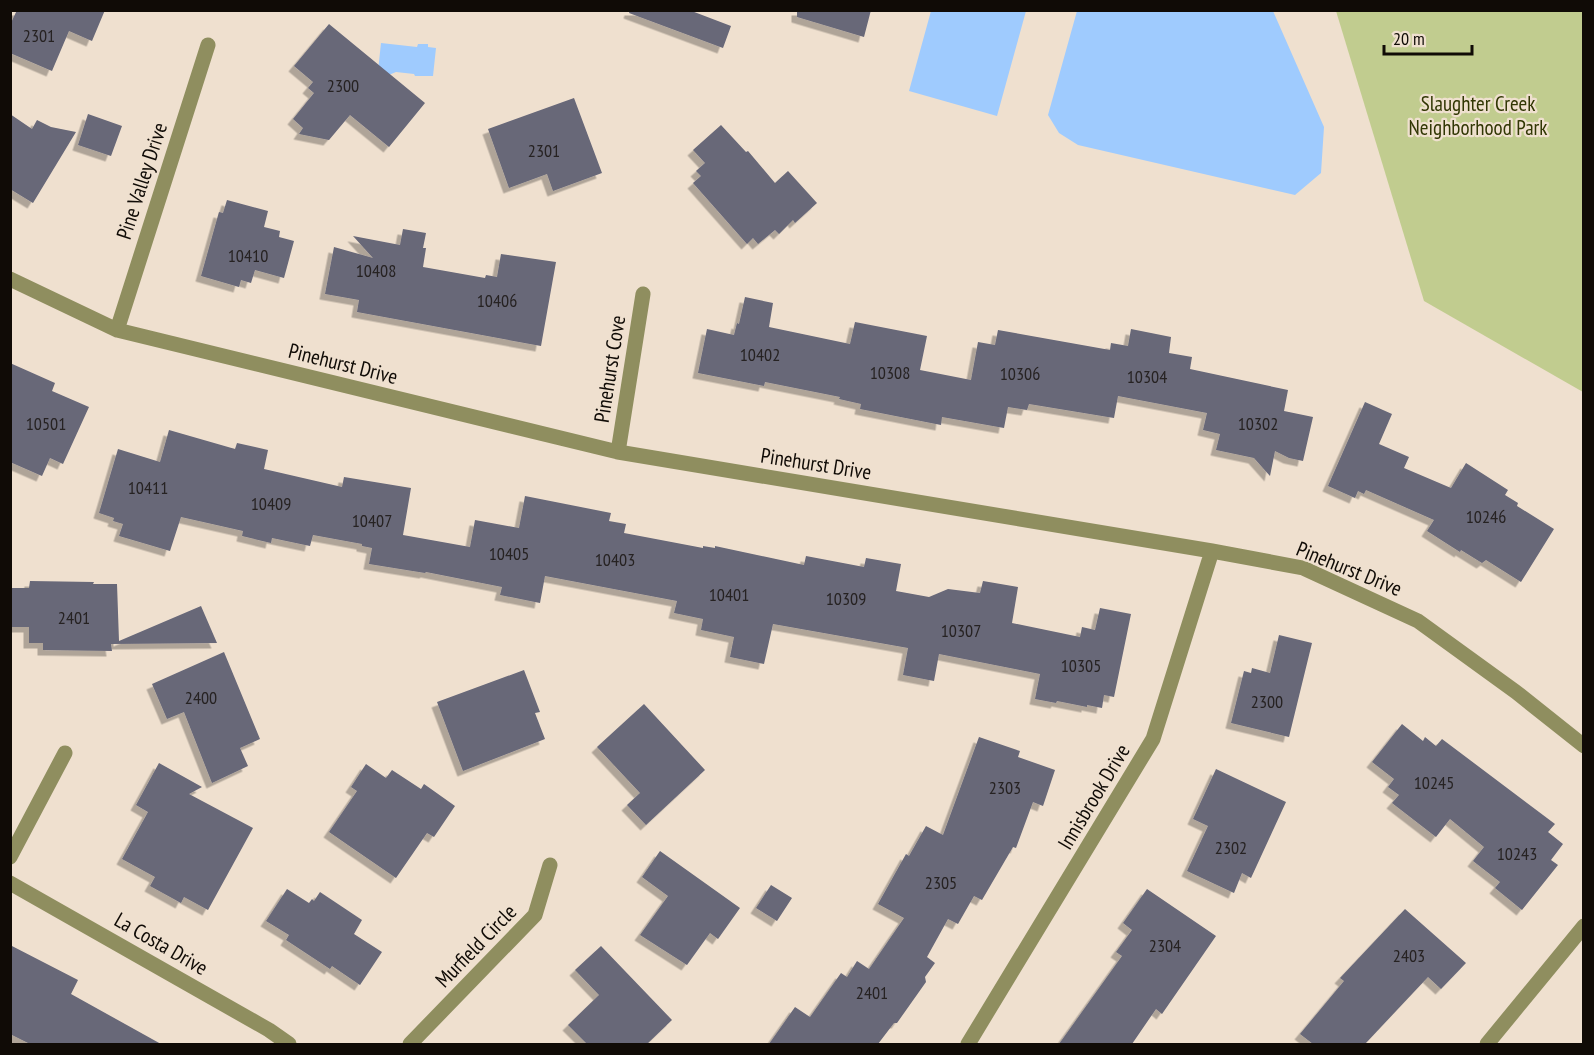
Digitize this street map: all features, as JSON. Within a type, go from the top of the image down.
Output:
[{"type":"street","name":"Pine Valley Drive","points":[[117,330],[208,45]]},
{"type":"street","name":"Pinehurst Drive","points":[[10,279],[117,330],[618,452],[1303,568],[1418,621],[1516,692],[1584,746]]},
{"type":"street","name":"Pinehurst Cove","points":[[618,452],[643,294]]},
{"type":"street","name":"Innisbrook Drive","points":[[968,1044],[1153,739],[1212,551]]},
{"type":"street","points":[[10,857],[65,753]]},
{"type":"street","name":"Murfield Circle","points":[[410,1044],[536,915],[550,865]]},
{"type":"street","name":"La Costa Drive","points":[[10,883],[289,1044]]},
{"type":"street","points":[[1487,1044],[1584,926]]},
{"type":"green space","name":"Slaughter Creek Neighborhood Park","points":[[1336,11],[1583,11],[1583,392],[1424,301]]},
{"type":"water","points":[[931,11],[1026,11],[997,116],[909,91]]},
{"type":"water","points":[[1077,11],[1273,11],[1324,127],[1321,173],[1295,195],[1078,145],[1059,133],[1048,115]]},
{"type":"water","points":[[381,43],[417,47],[418,44],[428,44],[428,47],[436,48],[433,76],[415,76],[396,72],[384,77],[378,71]]},
{"type":"building","points":[[17,10],[105,10],[92,41],[69,31],[52,71],[10,53],[10,25]]},
{"type":"building","points":[[630,10],[689,10],[731,26],[723,48],[629,13]]},
{"type":"building","points":[[797,10],[871,10],[864,37],[797,17]]},
{"type":"building","points":[[329,24],[425,103],[389,147],[350,115],[329,140],[299,134],[303,128],[293,119],[314,93],[308,88],[313,82],[294,66]]},
{"type":"building","points":[[574,98],[602,173],[553,191],[547,174],[509,188],[488,129]]},
{"type":"building","points":[[10,114],[32,129],[37,120],[51,127],[76,132],[33,203],[10,189]]},
{"type":"building","points":[[88,114],[122,126],[111,156],[78,145]]},
{"type":"building","points":[[721,125],[746,152],[748,151],[775,183],[788,171],[817,203],[795,223],[793,220],[779,234],[775,230],[758,244],[753,238],[747,244],[693,183],[701,176],[696,171],[705,163],[693,150]]},
{"type":"building","points":[[227,200],[268,211],[264,227],[280,231],[279,237],[294,241],[284,278],[255,270],[251,283],[241,280],[239,287],[201,276],[219,212],[223,213]]},
{"type":"building","points":[[403,229],[426,233],[423,267],[485,278],[486,275],[497,277],[501,254],[556,262],[541,346],[357,312],[359,300],[325,294],[334,247],[373,258],[353,236],[400,245]]},
{"type":"building","points":[[745,297],[773,303],[769,327],[850,344],[855,322],[927,336],[920,370],[971,380],[978,342],[995,345],[998,330],[1110,350],[1111,343],[1128,346],[1131,329],[1171,337],[1169,353],[1192,357],[1190,369],[1288,390],[1284,411],[1313,417],[1303,461],[1289,458],[1275,451],[1270,476],[1254,458],[1216,450],[1220,434],[1203,430],[1207,413],[1118,396],[1114,418],[1029,404],[1027,410],[1008,407],[1004,428],[942,417],[941,425],[860,409],[861,404],[839,399],[840,397],[765,382],[764,386],[698,373],[707,329],[734,335]]},
{"type":"building","points":[[10,363],[55,383],[52,391],[89,407],[63,464],[50,458],[42,476],[10,462]]},
{"type":"building","points":[[1365,402],[1392,414],[1379,444],[1409,457],[1404,468],[1451,488],[1466,463],[1508,490],[1505,495],[1518,503],[1517,506],[1554,529],[1521,582],[1486,560],[1482,563],[1461,550],[1460,552],[1427,531],[1434,520],[1366,490],[1364,494],[1358,491],[1355,498],[1328,486]]},
{"type":"building","points":[[169,430],[235,449],[237,443],[268,450],[264,469],[342,487],[344,477],[411,488],[403,535],[470,547],[475,520],[519,528],[525,496],[611,513],[609,521],[626,524],[624,533],[703,548],[703,546],[715,548],[715,546],[804,565],[806,556],[864,567],[866,558],[901,564],[896,591],[929,597],[948,589],[980,593],[983,581],[1018,587],[1012,623],[1080,637],[1082,627],[1095,630],[1100,608],[1131,614],[1114,697],[1104,695],[1102,708],[1035,699],[1040,674],[939,654],[934,681],[903,675],[908,648],[773,624],[764,664],[730,657],[734,637],[701,630],[703,619],[674,613],[677,601],[545,576],[540,603],[500,595],[502,587],[426,572],[369,564],[372,548],[313,535],[310,546],[272,538],[271,543],[242,536],[243,531],[181,517],[170,551],[119,536],[123,524],[99,513],[118,449],[160,462]]},
{"type":"building","points":[[30,581],[117,584],[119,641],[201,606],[217,643],[111,644],[112,651],[43,650],[43,643],[29,643],[29,627],[10,627],[10,588],[29,588]]},
{"type":"building","points":[[1279,635],[1312,643],[1289,737],[1231,723],[1244,671],[1251,673],[1252,668],[1270,673]]},
{"type":"building","points":[[224,652],[260,739],[240,748],[248,766],[212,783],[184,712],[167,719],[152,684]]},
{"type":"building","points":[[524,670],[540,712],[535,713],[545,739],[463,771],[437,702]]},
{"type":"building","points":[[644,704],[705,770],[646,825],[627,805],[640,793],[597,747]]},
{"type":"building","points":[[1402,724],[1423,741],[1425,737],[1436,746],[1442,739],[1555,824],[1548,832],[1563,844],[1551,860],[1558,865],[1522,910],[1495,888],[1500,882],[1473,861],[1484,847],[1450,819],[1436,837],[1392,803],[1399,795],[1388,787],[1394,779],[1372,762]]},
{"type":"building","points":[[979,737],[1020,751],[1018,757],[1055,770],[1043,806],[1033,802],[1016,848],[1013,847],[982,900],[974,896],[958,924],[948,919],[927,957],[935,963],[925,977],[926,982],[897,1023],[894,1023],[878,1044],[769,1044],[795,1007],[810,1017],[841,973],[847,977],[857,961],[869,969],[904,918],[878,904],[906,854],[909,856],[926,826],[943,835]]},
{"type":"building","points":[[159,763],[202,787],[189,794],[253,828],[208,910],[184,897],[181,903],[150,886],[155,877],[122,859],[148,812],[136,805]]},
{"type":"building","points":[[366,764],[386,778],[392,770],[421,789],[424,784],[455,806],[434,837],[427,833],[396,878],[329,832],[357,791],[351,787]]},
{"type":"building","points":[[1216,769],[1286,802],[1251,878],[1242,873],[1234,893],[1187,871],[1208,826],[1193,819]]},
{"type":"building","points":[[660,851],[740,908],[718,939],[710,933],[687,965],[640,935],[668,896],[642,877]]},
{"type":"building","points":[[771,885],[792,898],[777,921],[756,908]]},
{"type":"building","points":[[287,889],[309,903],[312,899],[314,901],[320,892],[362,920],[354,934],[382,952],[360,985],[332,966],[330,969],[286,940],[289,935],[266,921]]},
{"type":"building","points":[[1147,889],[1216,936],[1162,1014],[1156,1009],[1132,1044],[1059,1044],[1122,956],[1116,952],[1132,930],[1123,923]]},
{"type":"building","points":[[1405,909],[1466,963],[1441,989],[1428,977],[1365,1044],[1313,1044],[1300,1034],[1344,981],[1340,978]]},
{"type":"building","points":[[10,945],[78,980],[71,994],[161,1044],[30,1044],[10,1034]]},
{"type":"building","points":[[601,946],[672,1020],[647,1044],[587,1044],[568,1025],[599,995],[575,970]]}]
